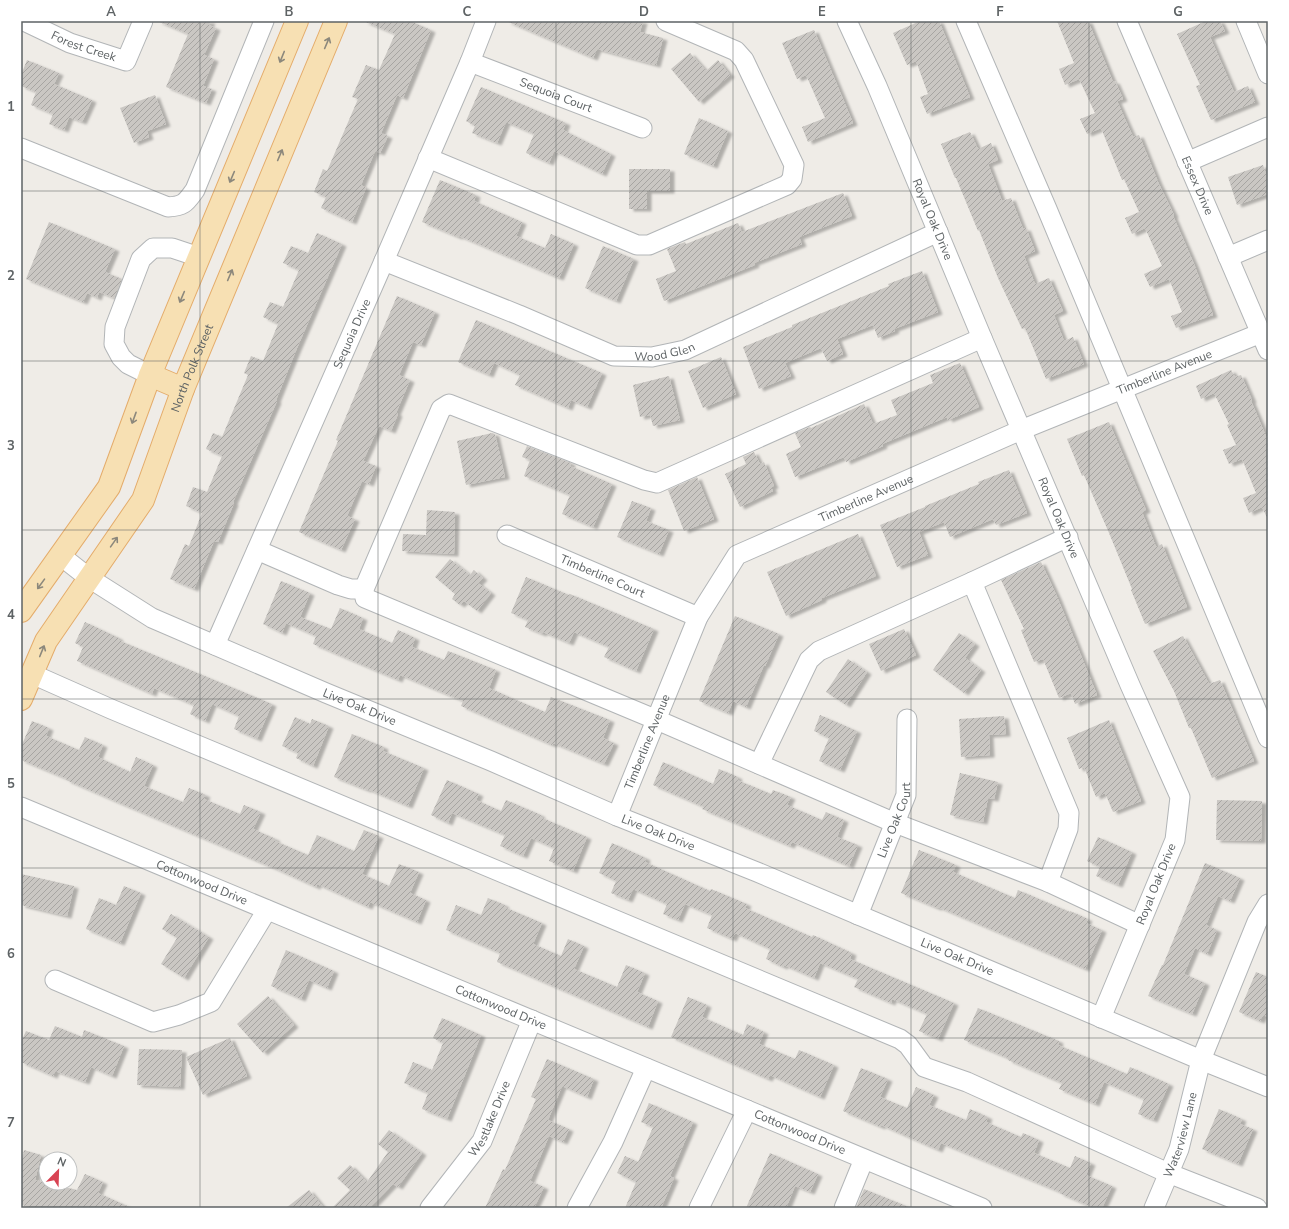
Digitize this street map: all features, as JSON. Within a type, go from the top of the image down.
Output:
[{"type":"main road","points":[[21,611],[109,487],[150,375],[297,21]]},
{"type":"main road","name":"North Polk Street","points":[[21,699],[46,641],[143,500],[183,389],[333,22]]},
{"type":"main road","points":[[150,375],[183,389]]},
{"type":"street","name":"Forest Creek","points":[[24,21],[70,43],[126,61],[143,21]]},
{"type":"street","points":[[21,148],[168,207],[179,206],[187,201],[195,190],[264,21]]},
{"type":"street","name":"Sequoia Drive","points":[[215,645],[384,261],[470,62],[486,21]]},
{"type":"street","points":[[428,158],[637,245],[649,244],[787,185],[792,179],[794,165],[744,60],[736,51],[666,21]]},
{"type":"street","name":"Royal Oak Drive","points":[[847,21],[877,86],[982,338],[1130,685],[1180,796],[1174,840],[1101,1018]]},
{"type":"street","points":[[966,21],[1044,202],[1268,738]]},
{"type":"street","name":"Essex Drive","points":[[1127,21],[1268,350]]},
{"type":"street","points":[[1246,21],[1268,74]]},
{"type":"street","name":"Sequoia Court","points":[[470,62],[642,128]]},
{"type":"street","points":[[1187,162],[1268,127]]},
{"type":"street","name":"Wood Glen","points":[[384,261],[614,356],[652,357],[685,350],[938,232]]},
{"type":"street","points":[[1228,257],[1268,240]]},
{"type":"street","points":[[150,375],[128,364],[114,344],[115,327],[141,259],[153,248],[172,248],[199,257]]},
{"type":"street","name":"Timberline Avenue","points":[[617,816],[698,617],[737,556],[1021,430],[1261,333]]},
{"type":"street","points":[[982,338],[657,483],[644,480],[449,404],[441,409],[364,589],[365,598],[657,720],[895,823],[1048,882],[1140,925]]},
{"type":"street","name":"Timberline Court","points":[[507,535],[698,617]]},
{"type":"street","points":[[759,764],[809,660],[819,651],[1068,537]]},
{"type":"street","points":[[257,550],[338,585],[351,589],[364,589]]},
{"type":"street","name":"Live Oak Drive","points":[[61,556],[89,578],[152,618],[326,693],[491,761],[617,816],[757,872],[1268,1087]]},
{"type":"street","points":[[972,582],[1069,813],[1068,829],[1048,882]]},
{"type":"street","points":[[32,674],[111,709],[900,1039],[908,1045],[924,1067],[967,1082],[1168,1173],[1257,1208]]},
{"type":"street","name":"Live Oak Court","points":[[858,915],[906,795],[907,719]]},
{"type":"street","name":"Cottonwood Drive","points":[[21,807],[864,1159],[958,1204],[982,1208]]},
{"type":"street","name":"Waterview Lane","points":[[1154,1208],[1179,1149],[1201,1060],[1256,922],[1268,904]]},
{"type":"street","points":[[55,980],[153,1022],[179,1015],[210,1002],[267,910]]},
{"type":"street","name":"Westlake Drive","points":[[430,1208],[482,1141],[532,1020]]},
{"type":"street","points":[[577,1208],[613,1142],[646,1068]]},
{"type":"street","points":[[699,1208],[747,1110]]},
{"type":"street","points":[[844,1208],[864,1159]]},
{"type":"building","points":[[157,21],[211,21],[209,25],[216,28],[204,55],[214,59],[203,86],[212,89],[206,103],[166,87],[188,34]]},
{"type":"building","points":[[363,21],[410,21],[431,30],[403,98],[397,95],[381,133],[388,136],[380,153],[375,151],[361,185],[366,188],[352,222],[321,208],[326,197],[314,192],[323,169],[327,171],[358,99],[352,97],[366,65],[379,70],[395,34]]},
{"type":"building","points":[[506,21],[643,21],[640,32],[663,38],[656,65],[597,49],[593,58]]},
{"type":"building","points":[[920,21],[939,21],[970,97],[927,114],[920,97],[928,94],[916,61],[907,65],[893,33]]},
{"type":"building","points":[[1057,21],[1088,21],[1113,82],[1115,81],[1123,99],[1117,101],[1133,137],[1139,135],[1158,182],[1174,215],[1173,216],[1194,264],[1213,315],[1176,328],[1171,316],[1182,312],[1169,279],[1150,287],[1144,274],[1162,266],[1145,228],[1132,234],[1125,218],[1139,212],[1124,179],[1122,180],[1101,128],[1087,134],[1080,119],[1095,113],[1079,79],[1065,85],[1059,69],[1074,63]]},
{"type":"building","points":[[1206,21],[1220,21],[1225,31],[1210,37],[1234,92],[1248,86],[1255,102],[1211,120],[1196,86],[1200,85],[1177,34]]},
{"type":"building","points":[[814,30],[853,123],[808,142],[802,127],[825,118],[806,75],[797,79],[782,43]]},
{"type":"building","points":[[690,53],[706,71],[718,60],[730,75],[699,102],[671,69]]},
{"type":"building","points":[[27,60],[59,73],[54,84],[92,100],[82,122],[69,117],[64,130],[49,124],[53,114],[31,105],[36,92],[21,86],[21,75]]},
{"type":"building","points":[[481,87],[566,123],[563,130],[611,154],[602,174],[554,151],[549,163],[526,153],[534,134],[506,122],[497,143],[472,133],[475,126],[466,121]]},
{"type":"building","points":[[155,95],[166,124],[147,131],[149,137],[134,143],[120,108]]},
{"type":"building","points":[[699,118],[728,131],[713,166],[684,154]]},
{"type":"building","points":[[970,132],[978,149],[991,143],[998,160],[988,164],[1002,201],[1011,198],[1023,229],[1026,228],[1035,251],[1024,256],[1035,284],[1049,278],[1063,311],[1054,315],[1064,341],[1073,337],[1084,364],[1046,379],[1025,328],[1022,329],[998,278],[979,230],[978,231],[941,144]]},
{"type":"building","points":[[1263,165],[1268,180],[1268,194],[1237,205],[1228,177]]},
{"type":"building","points":[[629,169],[670,169],[670,191],[647,191],[647,209],[629,209]]},
{"type":"building","points":[[440,180],[476,195],[474,201],[522,222],[516,236],[545,248],[551,234],[574,244],[559,278],[422,222]]},
{"type":"building","points":[[843,193],[852,216],[799,237],[802,244],[754,263],[755,265],[664,301],[656,279],[676,271],[667,249],[685,242],[686,244],[738,223],[742,232]]},
{"type":"building","points":[[49,222],[115,249],[105,272],[122,279],[114,298],[99,292],[97,298],[87,293],[83,302],[26,279]]},
{"type":"building","points":[[317,233],[342,244],[297,348],[276,400],[277,401],[233,502],[234,503],[218,542],[214,541],[194,589],[170,579],[185,544],[189,546],[202,513],[186,506],[193,487],[207,492],[222,456],[206,449],[213,433],[222,437],[248,375],[244,373],[251,356],[263,361],[278,324],[263,317],[270,302],[283,307],[299,270],[283,263],[291,246],[308,253]]},
{"type":"building","points":[[603,246],[634,259],[616,301],[585,288]]},
{"type":"building","points":[[922,271],[938,312],[894,329],[895,331],[878,338],[873,325],[837,339],[843,354],[827,361],[821,348],[785,363],[791,376],[759,389],[743,347],[792,327],[792,325],[889,286],[888,284]]},
{"type":"building","points":[[397,296],[435,312],[421,345],[413,342],[399,375],[410,380],[396,413],[398,414],[391,431],[379,426],[363,461],[376,466],[369,484],[362,481],[347,516],[355,519],[341,550],[299,532]]},
{"type":"building","points":[[476,320],[602,373],[587,407],[571,400],[568,408],[515,385],[520,375],[494,363],[489,375],[458,362]]},
{"type":"building","points":[[721,357],[736,394],[703,408],[688,371]]},
{"type":"building","points":[[960,363],[979,407],[948,420],[947,417],[882,444],[883,446],[846,462],[844,457],[795,477],[786,454],[801,447],[795,433],[810,427],[811,428],[864,404],[873,424],[897,415],[891,400],[933,383],[930,375]]},
{"type":"building","points":[[1231,370],[1235,377],[1241,375],[1268,441],[1268,520],[1262,507],[1249,513],[1243,498],[1256,493],[1242,459],[1229,464],[1223,450],[1236,445],[1227,425],[1229,424],[1214,393],[1201,399],[1196,386]]},
{"type":"building","points":[[669,376],[680,420],[653,426],[650,415],[640,417],[633,385]]},
{"type":"building","points":[[1109,422],[1146,510],[1142,512],[1156,547],[1162,544],[1187,607],[1145,624],[1109,533],[1084,475],[1082,476],[1067,439]]},
{"type":"building","points":[[492,433],[495,434],[505,477],[466,485],[457,441]]},
{"type":"building","points":[[527,446],[571,463],[570,466],[612,484],[593,527],[562,514],[570,495],[524,476],[530,460],[522,457]]},
{"type":"building","points":[[754,452],[760,464],[764,462],[774,486],[771,487],[773,491],[740,507],[725,474],[746,464],[743,457]]},
{"type":"building","points":[[1009,470],[1027,513],[996,525],[993,519],[950,537],[944,522],[919,532],[928,555],[897,567],[880,525]]},
{"type":"building","points":[[697,477],[714,519],[684,531],[668,490]]},
{"type":"building","points":[[632,501],[651,508],[646,521],[669,530],[659,554],[617,537]]},
{"type":"building","points":[[427,510],[455,512],[454,554],[402,551],[403,534],[426,535]]},
{"type":"building","points":[[858,534],[876,576],[822,598],[822,600],[786,616],[767,572]]},
{"type":"building","points":[[450,559],[470,575],[474,570],[483,578],[478,583],[491,593],[477,611],[464,601],[460,605],[452,599],[455,594],[435,577]]},
{"type":"building","points":[[1041,562],[1058,599],[1097,695],[1075,704],[1071,693],[1059,698],[1043,659],[1034,662],[1021,630],[1024,629],[1001,580]]},
{"type":"building","points":[[526,577],[654,629],[636,671],[604,657],[609,647],[574,632],[569,643],[543,632],[542,634],[525,627],[528,620],[511,613]]},
{"type":"building","points":[[281,581],[310,593],[300,617],[331,629],[340,608],[363,618],[359,629],[392,643],[398,630],[415,638],[412,647],[444,660],[448,651],[496,670],[489,688],[545,712],[551,697],[610,720],[603,738],[614,743],[604,764],[553,743],[552,745],[461,706],[463,701],[400,675],[398,680],[313,644],[316,636],[286,623],[282,633],[263,624]]},
{"type":"building","points":[[735,616],[779,634],[746,707],[733,701],[728,713],[699,701]]},
{"type":"building","points":[[85,622],[119,638],[118,640],[272,704],[257,739],[234,729],[239,716],[212,704],[205,721],[190,714],[194,705],[154,688],[152,694],[77,661],[83,647],[75,643]]},
{"type":"building","points":[[904,629],[916,655],[881,671],[869,644]]},
{"type":"building","points":[[959,633],[975,644],[965,658],[981,670],[964,693],[933,670]]},
{"type":"building","points":[[1183,636],[1209,684],[1220,680],[1254,761],[1212,778],[1174,691],[1153,651]]},
{"type":"building","points":[[848,659],[867,672],[846,705],[826,692]]},
{"type":"building","points":[[820,715],[857,731],[840,770],[819,761],[829,738],[814,731]]},
{"type":"building","points":[[1004,716],[1006,734],[989,735],[990,755],[961,757],[959,719]]},
{"type":"building","points":[[295,717],[310,724],[312,719],[329,726],[313,766],[296,758],[298,753],[282,746]]},
{"type":"building","points":[[1109,720],[1141,801],[1113,812],[1105,793],[1096,797],[1084,767],[1079,769],[1067,738]]},
{"type":"building","points":[[32,721],[49,728],[46,736],[79,750],[85,737],[103,745],[98,757],[130,772],[136,757],[153,765],[144,786],[183,802],[189,788],[206,795],[204,799],[240,814],[244,805],[261,812],[253,829],[276,839],[275,841],[308,855],[317,835],[354,851],[364,830],[379,836],[362,874],[389,886],[399,864],[419,872],[410,893],[426,900],[417,922],[370,902],[368,907],[317,884],[316,887],[21,760],[21,747]]},
{"type":"building","points":[[352,734],[384,747],[383,751],[424,768],[408,806],[334,777]]},
{"type":"building","points":[[663,762],[713,784],[719,769],[738,777],[737,780],[771,794],[773,790],[791,797],[787,805],[822,820],[826,812],[844,820],[837,837],[858,845],[849,866],[792,842],[790,846],[702,809],[704,807],[653,785]]},
{"type":"building","points":[[960,773],[998,782],[994,799],[988,798],[983,822],[950,815]]},
{"type":"building","points":[[447,780],[479,794],[476,800],[501,811],[506,800],[541,815],[540,817],[587,837],[573,871],[549,861],[554,848],[531,838],[523,856],[500,846],[505,835],[452,813],[448,823],[431,815]]},
{"type":"building","points":[[1217,800],[1262,801],[1261,841],[1216,840]]},
{"type":"building","points":[[1098,837],[1132,852],[1118,885],[1096,876],[1100,867],[1087,861]]},
{"type":"building","points":[[612,843],[646,858],[645,862],[710,891],[711,889],[747,904],[745,908],[812,937],[813,935],[852,953],[850,959],[954,1003],[938,1039],[919,1031],[927,1014],[892,999],[891,1003],[854,987],[858,979],[820,963],[814,978],[784,965],[783,967],[766,959],[770,949],[735,933],[732,939],[707,928],[712,915],[685,904],[678,920],[663,914],[667,904],[633,889],[628,900],[611,893],[616,881],[599,873]]},
{"type":"building","points":[[919,850],[956,865],[953,872],[1015,898],[1018,890],[1088,919],[1086,923],[1102,930],[1085,969],[901,893]]},
{"type":"building","points":[[1205,863],[1240,878],[1230,901],[1218,896],[1206,925],[1217,930],[1207,954],[1195,948],[1184,974],[1205,983],[1192,1014],[1148,996],[1163,965]]},
{"type":"building","points":[[21,874],[74,886],[67,916],[21,905]]},
{"type":"building","points":[[124,886],[141,893],[120,943],[86,929],[99,898],[116,905]]},
{"type":"building","points":[[488,898],[505,905],[504,907],[542,923],[533,944],[561,956],[568,939],[584,946],[574,969],[617,987],[626,965],[645,973],[637,992],[658,1001],[648,1027],[497,962],[500,953],[446,930],[456,905],[481,915]]},
{"type":"building","points":[[171,914],[209,937],[184,978],[161,964],[177,938],[162,929]]},
{"type":"building","points":[[286,950],[334,971],[327,988],[309,980],[301,999],[271,986]]},
{"type":"building","points":[[1256,972],[1268,977],[1268,1017],[1263,1015],[1260,1021],[1239,1012]]},
{"type":"building","points":[[268,996],[294,1025],[263,1053],[237,1024]]},
{"type":"building","points":[[688,997],[707,1005],[702,1017],[743,1035],[747,1024],[764,1032],[759,1044],[795,1059],[799,1050],[834,1065],[820,1097],[770,1075],[768,1079],[671,1037]]},
{"type":"building","points":[[978,1008],[1059,1041],[1058,1045],[1127,1074],[1130,1067],[1169,1084],[1153,1120],[1138,1114],[1144,1099],[1104,1082],[1095,1104],[1059,1089],[1062,1083],[964,1040]]},
{"type":"building","points":[[442,1018],[481,1035],[447,1119],[422,1109],[428,1093],[404,1083],[413,1062],[432,1070],[443,1043],[433,1038]]},
{"type":"building","points":[[55,1026],[82,1037],[84,1030],[124,1046],[112,1076],[91,1067],[85,1082],[55,1071],[53,1076],[21,1062],[21,1042],[26,1031],[49,1040]]},
{"type":"building","points":[[230,1038],[247,1076],[203,1095],[186,1057]]},
{"type":"building","points":[[139,1049],[182,1050],[180,1087],[137,1085]]},
{"type":"building","points":[[547,1059],[594,1079],[587,1097],[562,1086],[548,1120],[569,1129],[563,1142],[549,1136],[530,1181],[544,1187],[534,1208],[485,1208],[503,1169],[505,1170],[536,1099],[531,1097]]},
{"type":"building","points":[[861,1068],[888,1079],[880,1097],[907,1108],[916,1087],[934,1095],[929,1105],[966,1120],[970,1109],[988,1117],[986,1122],[1021,1137],[1023,1133],[1039,1140],[1034,1153],[1070,1168],[1075,1156],[1091,1163],[1086,1175],[1112,1186],[1102,1208],[1094,1208],[1059,1193],[1060,1192],[941,1143],[938,1150],[881,1125],[881,1127],[843,1111]]},
{"type":"building","points":[[649,1103],[693,1122],[670,1176],[674,1178],[661,1208],[625,1208],[636,1182],[617,1173],[625,1156],[638,1162],[653,1127],[641,1122]]},
{"type":"building","points":[[1219,1109],[1242,1119],[1240,1124],[1253,1129],[1238,1164],[1202,1149]]},
{"type":"building","points":[[389,1130],[422,1153],[398,1187],[393,1184],[370,1208],[332,1208],[350,1190],[337,1178],[350,1165],[367,1182],[388,1152],[378,1144]]},
{"type":"building","points":[[24,1150],[38,1154],[38,1168],[35,1180],[38,1181],[38,1191],[78,1191],[85,1174],[103,1182],[98,1193],[132,1208],[34,1208],[21,1205],[21,1164]]},
{"type":"building","points":[[770,1153],[818,1174],[810,1192],[795,1186],[786,1208],[746,1208]]},
{"type":"building","points":[[864,1189],[909,1207],[909,1208],[856,1208]]},
{"type":"building","points":[[309,1190],[324,1208],[286,1208]]}]
